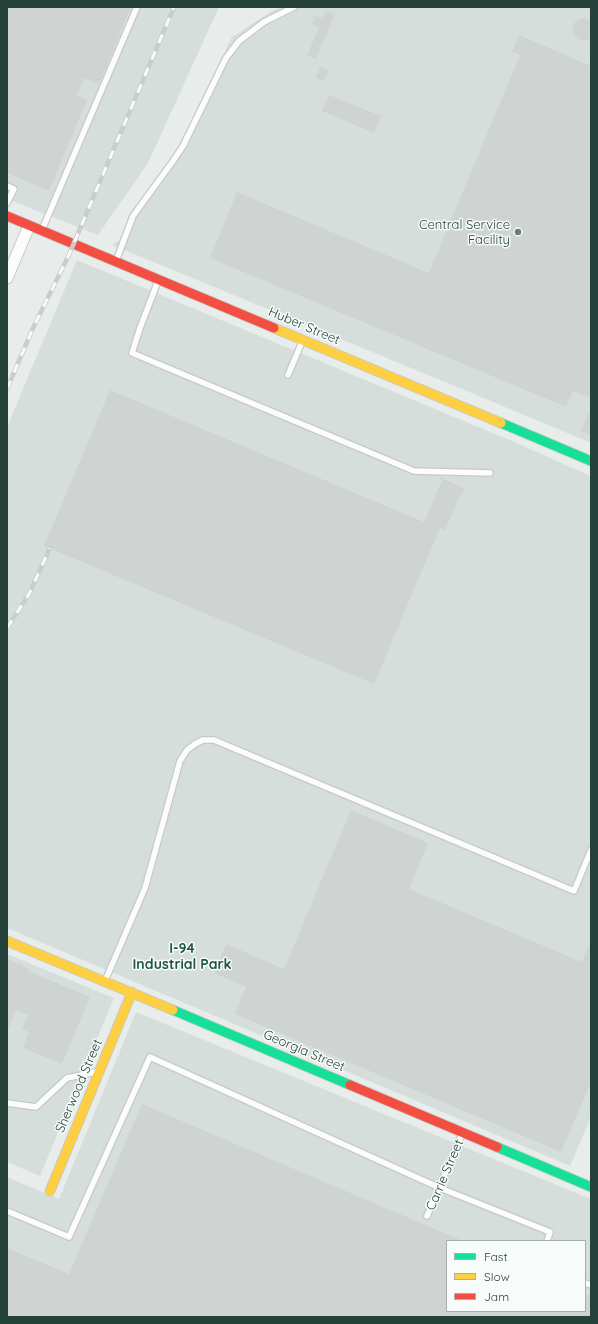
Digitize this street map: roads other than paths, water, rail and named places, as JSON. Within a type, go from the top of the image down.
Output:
[{"type":"street","name":"Huber Street","points":[[7,216],[591,461]]},
{"type":"street","points":[[7,278],[29,226]]},
{"type":"street","name":"Georgia Street","points":[[7,941],[132,992],[591,1187]]},
{"type":"street","name":"Sherwood Street","points":[[50,1190],[132,992]]},
{"type":"lane","points":[[42,230],[137,7]]},
{"type":"lane","points":[[116,262],[133,216],[174,161],[183,146],[226,58],[239,41],[264,22],[294,7]]},
{"type":"lane","points":[[7,186],[14,189],[7,203]]},
{"type":"lane","points":[[158,279],[132,353],[414,471],[490,473]]},
{"type":"lane","points":[[288,375],[303,340]]},
{"type":"lane","points":[[105,981],[146,888],[180,761],[187,750],[203,740],[214,740],[574,891],[591,850]]},
{"type":"lane","points":[[7,1211],[69,1237],[150,1056],[440,1188],[550,1232],[547,1240]]},
{"type":"lane","points":[[7,1103],[36,1107],[67,1078],[100,1071]]},
{"type":"lane","name":"Carrie Street","points":[[427,1216],[462,1133]]},
{"type":"railway","points":[[7,389],[33,328],[68,257],[174,7]]},
{"type":"railway","points":[[7,628],[29,594],[50,548]]},
{"type":"place","name":"Central Service Facility","points":[[518,232]]},
{"type":"district","name":"I-94 Industrial Park","points":[[182,958]]}]
